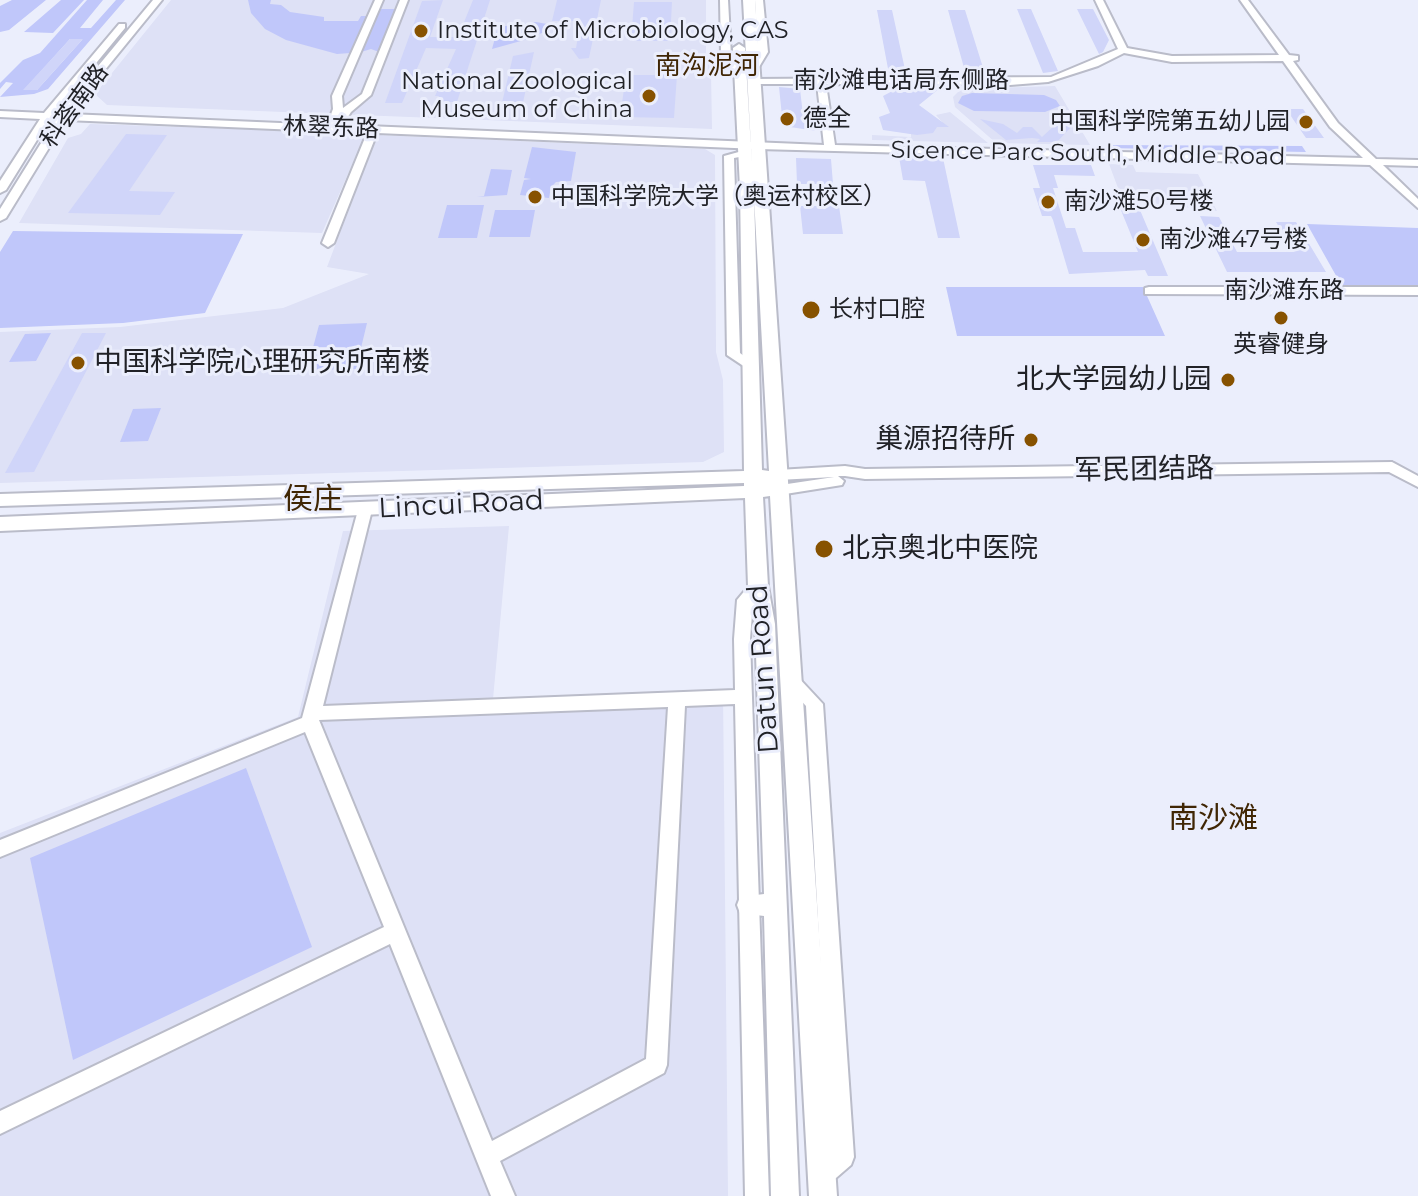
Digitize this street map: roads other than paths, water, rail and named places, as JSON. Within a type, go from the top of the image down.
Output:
[{"type":"main road","points":[[737,0],[749,74]]},
{"type":"main road","points":[[749,0],[751,145]]},
{"type":"main road","name":"Datun Road","points":[[751,145],[754,484],[758,586],[765,624],[785,1196]]},
{"type":"main road","name":"Datun Road","points":[[751,145],[778,482],[822,1186]]},
{"type":"main road","name":"Lincui Road","points":[[0,524],[365,510],[778,482]]},
{"type":"main road","name":"Lincui Road","points":[[0,500],[713,486]]},
{"type":"main road","points":[[749,905],[776,905]]},
{"type":"street","name":"科荟南路","points":[[0,190],[100,52],[144,0]]},
{"type":"street","name":"科荟南路","points":[[0,218],[56,114],[158,0]]},
{"type":"street","points":[[334,126],[337,96],[379,0]]},
{"type":"street","points":[[334,126],[349,108],[364,97],[404,0]]},
{"type":"street","points":[[724,0],[726,56],[749,74],[763,52],[759,0]]},
{"type":"street","points":[[1099,0],[1123,50],[1172,59],[1291,58]]},
{"type":"street","points":[[1249,0],[1334,125],[1418,196]]},
{"type":"street","name":"南沙滩电话局东侧路","points":[[749,74],[821,81],[1010,82],[1051,78],[1095,64],[1123,50]]},
{"type":"street","points":[[821,81],[830,146]]},
{"type":"street","points":[[337,96],[348,101],[364,97]]},
{"type":"street","name":"林翠东路","points":[[0,112],[751,145]]},
{"type":"street","name":"林翠东路","points":[[334,126],[751,145]]},
{"type":"street","points":[[328,243],[373,130]]},
{"type":"street","points":[[751,145],[1378,162],[1418,205]]},
{"type":"street","name":"Sicence Parc South, Middle Road","points":[[751,145],[1418,163]]},
{"type":"street","name":"南沙滩东路","points":[[1149,291],[1418,291]]},
{"type":"street","name":"军民团结路","points":[[778,482],[865,474],[1392,467],[1418,482]]},
{"type":"street","points":[[365,510],[311,718],[503,1196]]},
{"type":"street","points":[[757,1196],[744,697],[745,600],[758,586]]},
{"type":"street","points":[[0,849],[311,718],[744,697]]},
{"type":"street","points":[[486,1156],[656,1065],[677,698]]},
{"type":"street","points":[[0,1123],[395,932]]},
{"type":"place","name":"Institute of Microbiology, CAS","points":[[421,31]]},
{"type":"place","name":"National Zoological Museum of China","points":[[649,96]]},
{"type":"place","name":"德全","points":[[787,119]]},
{"type":"place","name":"中国科学院第五幼儿园","points":[[1306,122]]},
{"type":"place","name":"中国科学院大学（奥运村校区）","points":[[535,197]]},
{"type":"place","name":"南沙滩50号楼","points":[[1048,202]]},
{"type":"place","name":"南沙滩47号楼","points":[[1143,240]]},
{"type":"place","name":"长村口腔","points":[[811,310]]},
{"type":"place","name":"英睿健身","points":[[1281,318]]},
{"type":"place","name":"中国科学院心理研究所南楼","points":[[78,363]]},
{"type":"place","name":"北大学园幼儿园","points":[[1228,380]]},
{"type":"place","name":"巢源招待所","points":[[1031,440]]},
{"type":"place","name":"北京奥北中医院","points":[[824,549]]},
{"type":"district","name":"南沟泥河","points":[[707,66]]},
{"type":"district","name":"侯庄","points":[[313,500]]},
{"type":"district","name":"南沙滩","points":[[1213,819]]}]
